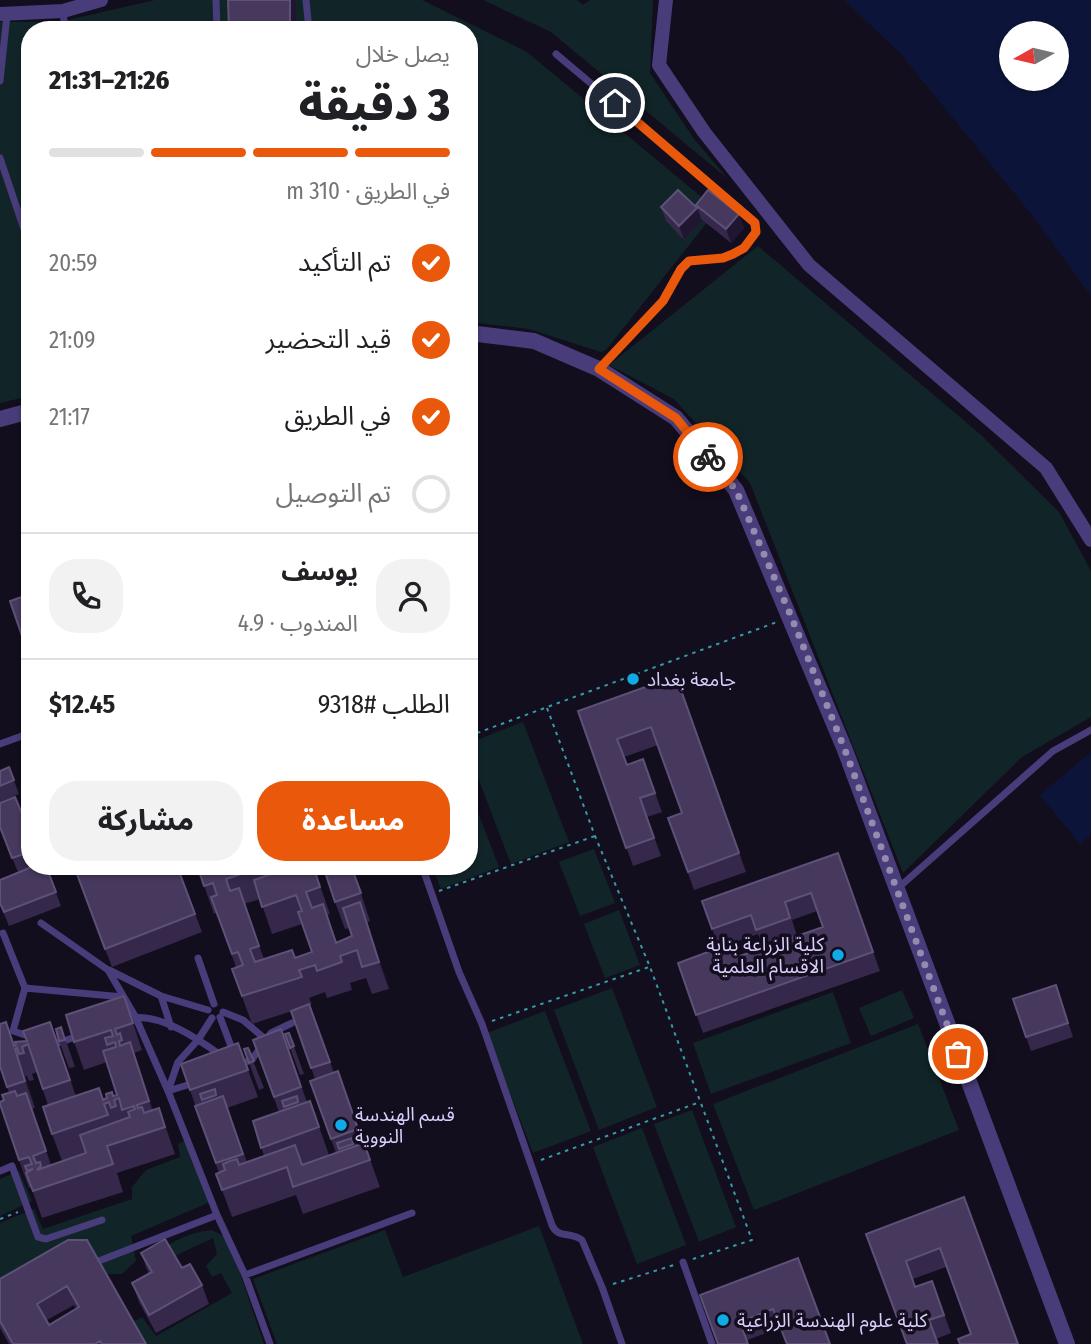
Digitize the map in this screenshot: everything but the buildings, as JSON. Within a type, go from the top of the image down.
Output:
[{"type":"street","points":[[4,14],[63,11],[101,0]]},
{"type":"street","points":[[666,0],[659,65],[712,142],[809,265],[1046,468],[1091,540]]},
{"type":"street","points":[[478,334],[534,341],[599,369],[676,418],[736,490],[845,750],[1067,1344]]},
{"type":"street","points":[[0,419],[21,413]]},
{"type":"lane","points":[[216,0],[217,21]]},
{"type":"lane","points":[[306,0],[308,21]]},
{"type":"lane","points":[[63,11],[64,21]]},
{"type":"lane","points":[[0,81],[4,14]]},
{"type":"lane","points":[[556,54],[752,219],[756,228],[754,236],[744,248],[733,254],[723,258],[689,261],[681,269],[663,301],[599,369]]},
{"type":"lane","points":[[0,158],[21,220]]},
{"type":"lane","points":[[896,890],[1054,751],[1091,730]]},
{"type":"lane","points":[[0,744],[21,736]]},
{"type":"lane","points":[[425,875],[459,972],[482,1024],[555,1232],[560,1235],[575,1235],[585,1246],[622,1344]]},
{"type":"lane","points":[[41,923],[108,970],[162,996],[243,1020],[265,1039]]},
{"type":"lane","points":[[3,933],[25,988],[13,1031],[55,1044],[89,1032]]},
{"type":"lane","points":[[198,958],[216,1012],[239,1067]]},
{"type":"lane","points":[[108,970],[135,1016],[168,1091],[217,1215],[245,1275],[270,1344]]},
{"type":"lane","points":[[25,988],[123,997]]},
{"type":"lane","points":[[162,996],[171,1027]]},
{"type":"lane","points":[[168,1091],[178,1062],[198,1040],[216,1012]]},
{"type":"lane","points":[[123,1020],[135,1016],[159,1021],[198,1040],[239,1067]]},
{"type":"lane","points":[[227,1071],[253,1058],[271,1032],[292,1023]]},
{"type":"lane","points":[[168,1091],[204,1079]]},
{"type":"lane","points":[[0,1171],[12,1166],[38,1237],[46,1239],[102,1220]]},
{"type":"lane","points":[[245,1275],[412,1213]]},
{"type":"lane","points":[[83,1267],[217,1215]]},
{"type":"lane","points":[[683,1262],[712,1344]]},
{"type":"path","points":[[478,733],[791,616]]},
{"type":"path","points":[[547,708],[595,836],[650,967],[752,1240]]},
{"type":"path","points":[[432,893],[595,836]]},
{"type":"path","points":[[482,1024],[650,967]]},
{"type":"path","points":[[530,1164],[701,1102]]},
{"type":"path","points":[[0,1219],[29,1207]]},
{"type":"green space","points":[[155,0],[422,0],[464,21],[63,21]]},
{"type":"green space","points":[[483,0],[577,0],[583,5],[590,0],[653,0],[650,73],[694,139],[728,179],[551,32]]},
{"type":"green space","points":[[0,22],[21,22],[21,398],[0,403]]},
{"type":"green space","points":[[478,28],[527,52],[711,205],[709,220],[606,350],[601,352],[529,329],[478,323]]},
{"type":"green space","points":[[758,246],[981,435],[1059,512],[1091,571],[1091,717],[1022,757],[903,873],[750,483],[674,399],[609,365]]},
{"type":"green space","points":[[523,722],[569,842],[511,864],[478,778],[478,740]]},
{"type":"green space","points":[[478,812],[499,867],[478,875]]},
{"type":"green space","points":[[594,849],[615,903],[580,916],[559,862]]},
{"type":"green space","points":[[436,875],[478,875],[441,889]]},
{"type":"green space","points":[[619,910],[640,965],[605,978],[584,924]]},
{"type":"green space","points":[[612,988],[657,1107],[599,1130],[554,1010]]},
{"type":"green space","points":[[902,990],[914,1018],[871,1036],[859,1008]]},
{"type":"green space","points":[[833,992],[851,1043],[711,1094],[693,1043]]},
{"type":"green space","points":[[545,1011],[591,1131],[533,1153],[487,1033]]},
{"type":"green space","points":[[918,1024],[959,1130],[754,1210],[713,1104]]},
{"type":"green space","points":[[692,1110],[736,1227],[699,1242],[654,1124]]},
{"type":"green space","points":[[642,1128],[686,1245],[637,1264],[593,1147]]},
{"type":"green space","points":[[186,1140],[210,1202],[131,1236],[136,1261],[122,1274],[105,1274],[0,1296],[0,1223],[34,1209],[43,1229],[132,1199],[132,1187],[146,1170],[180,1157],[178,1144]]},
{"type":"green space","points":[[19,1171],[32,1201],[0,1216],[0,1179]]},
{"type":"green space","points":[[539,1226],[583,1344],[277,1344],[253,1279],[385,1230],[403,1277]]},
{"type":"green space","points":[[211,1230],[228,1238],[264,1344],[143,1344],[131,1323],[142,1317],[156,1336],[232,1293],[221,1273],[212,1277],[206,1266],[217,1254],[213,1238],[147,1269],[145,1267],[147,1260],[169,1244],[194,1233]]},
{"type":"water","points":[[844,0],[1091,0],[1091,296],[1032,215],[899,52]]},
{"type":"water","points":[[1091,752],[1091,835],[1080,844],[1040,795]]},
{"type":"way so far","points":[[708,457],[736,490],[791,616],[845,750],[958,1054]]},
{"type":"place","name":"جامعة بغداد","points":[[633,679]]},
{"type":"place","name":"كلية الزراعة بناية الاقسام العلمية","points":[[838,955]]},
{"type":"place","name":"قسم الهندسة النووية","points":[[341,1125]]},
{"type":"place","name":"كلية علوم الهندسة الزراعية","points":[[723,1320]]},
{"type":"route","points":[[615,103],[755,223],[756,232],[744,248],[723,258],[699,258],[689,261],[681,269],[663,301],[599,369],[676,418],[708,457]]}]
